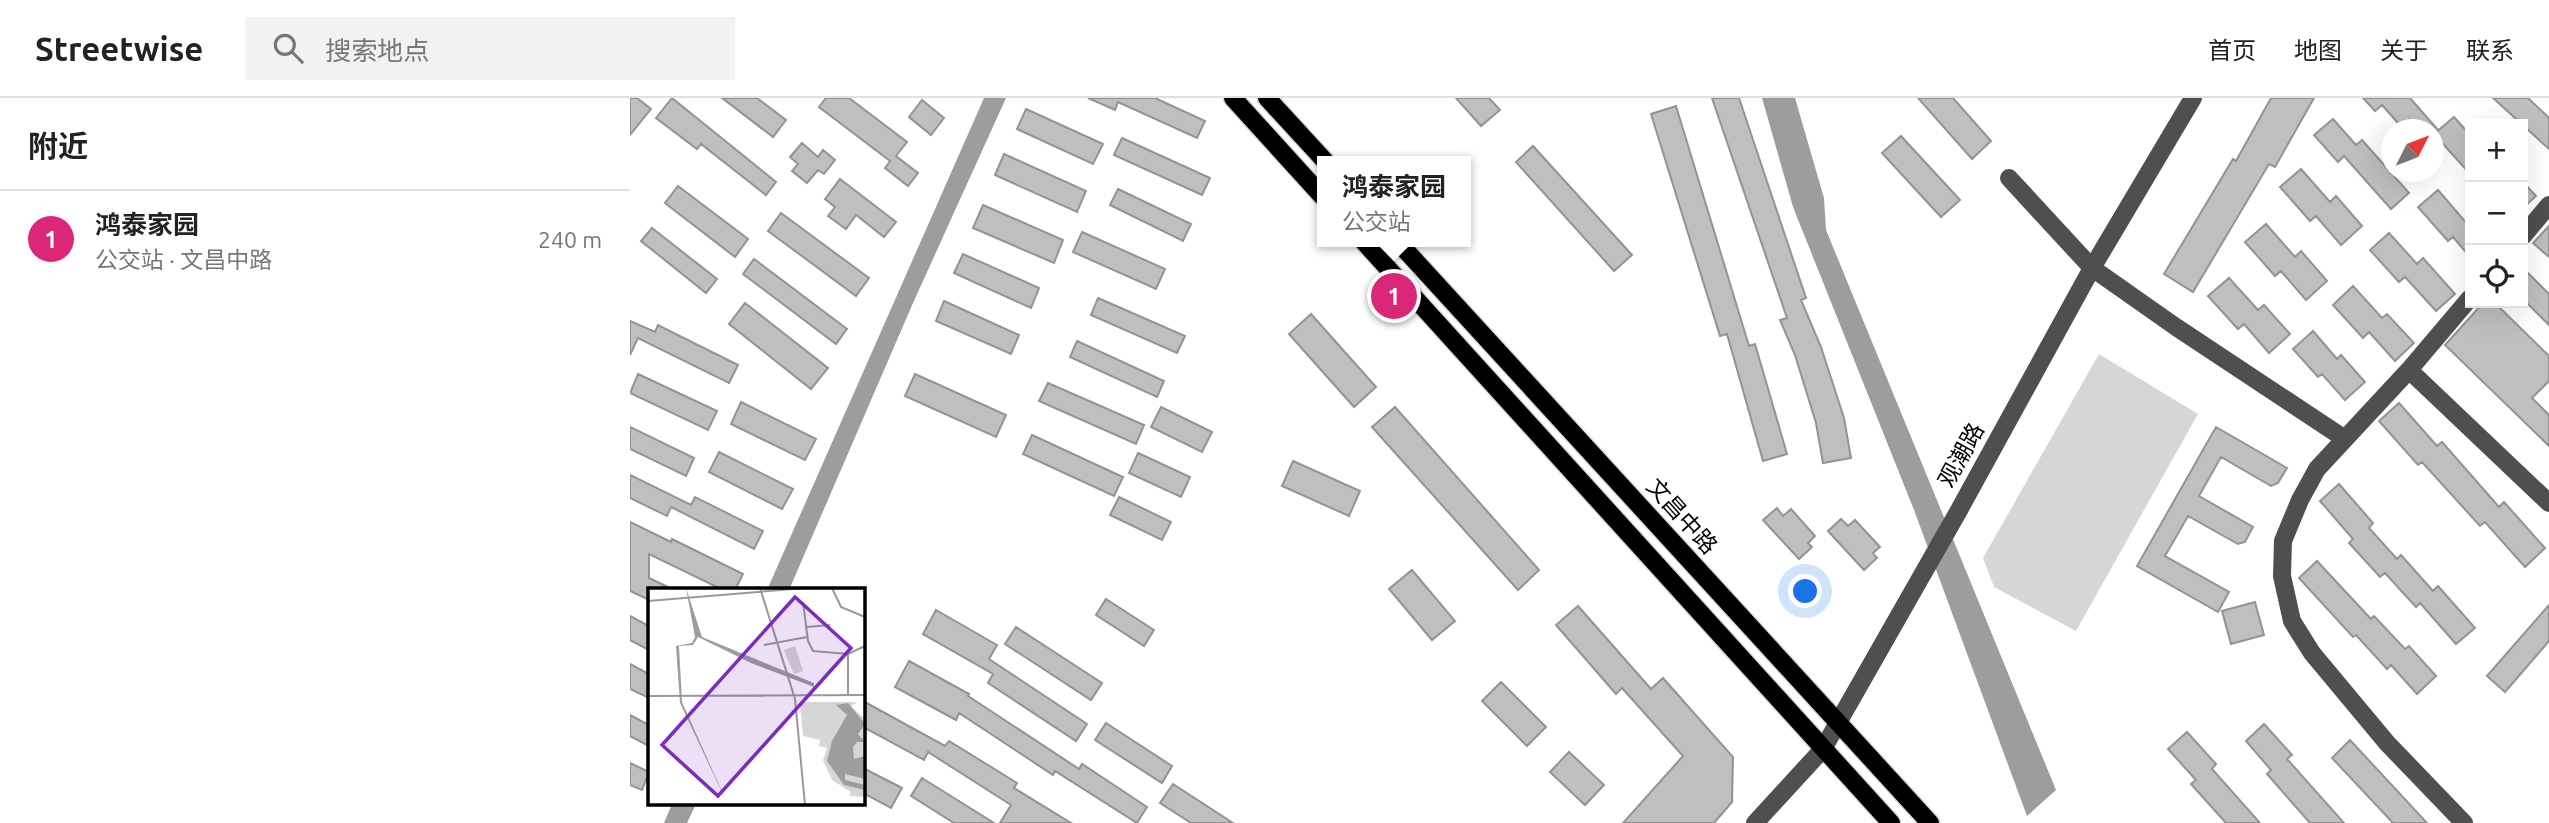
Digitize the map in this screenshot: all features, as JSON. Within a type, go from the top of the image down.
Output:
[{"type":"main road","points":[[1233,98],[1317,190]]},
{"type":"main road","points":[[1267,98],[1320,156]]},
{"type":"main road","points":[[1369,247],[1891,823]]},
{"type":"main road","name":"文昌中路","points":[[1403,247],[1930,823]]},
{"type":"street","name":"观潮路","points":[[1755,823],[1823,749],[1958,512],[2092,268],[2193,98]]},
{"type":"street","points":[[2009,178],[2092,268],[2345,439]]},
{"type":"street","points":[[2528,230],[2549,205]]},
{"type":"street","points":[[2463,823],[2387,743],[2312,653],[2292,621],[2282,576],[2283,541],[2300,500],[2317,469],[2409,370],[2465,304]]},
{"type":"street","points":[[2409,370],[2549,503]]},
{"type":"shaded area","points":[[984,98],[1006,98],[913,303],[790,588],[768,588]]},
{"type":"shaded area","points":[[1762,98],[1795,98],[1824,198],[1826,230],[2056,790],[2027,816],[1914,510],[1793,207]]},
{"type":"shaded area","points":[[2099,354],[2198,414],[2076,631],[1994,587],[1983,558]]},
{"type":"shaded area","points":[[671,806],[695,806],[687,823],[664,823]]},
{"type":"building","points":[[630,98],[637,98],[651,109],[630,135]]},
{"type":"building","points":[[672,98],[776,182],[766,195],[701,144],[697,149],[656,118]]},
{"type":"building","points":[[722,98],[757,98],[786,120],[773,137]]},
{"type":"building","points":[[826,98],[849,98],[907,142],[896,156],[918,173],[908,186],[885,168],[890,161],[819,107]]},
{"type":"building","points":[[1088,98],[1155,98],[1205,121],[1197,138],[1118,102],[1115,110]]},
{"type":"building","points":[[1456,98],[1489,98],[1500,110],[1481,126]]},
{"type":"building","points":[[1712,98],[1739,98],[1806,298],[1801,300],[1821,347],[1844,418],[1851,458],[1823,463],[1816,423],[1795,355],[1780,320],[1787,318]]},
{"type":"building","points":[[1918,98],[1953,98],[1991,141],[1972,159]]},
{"type":"building","points":[[2271,98],[2314,98],[2275,167],[2269,164],[2193,292],[2164,274],[2233,159],[2236,161]]},
{"type":"building","points":[[2363,98],[2410,98],[2428,119],[2394,119],[2382,105],[2375,111]]},
{"type":"building","points":[[2493,98],[2528,98],[2549,118],[2549,149],[2528,130],[2528,119],[2516,119]]},
{"type":"building","points":[[922,100],[944,118],[931,135],[909,117]]},
{"type":"building","points":[[1676,106],[1749,346],[1755,344],[1787,454],[1763,461],[1727,334],[1720,336],[1651,114]]},
{"type":"building","points":[[1026,109],[1103,144],[1093,164],[1017,129]]},
{"type":"building","points":[[2454,117],[2465,129],[2465,168],[2444,145],[2444,126]]},
{"type":"building","points":[[2333,119],[2356,145],[2362,140],[2381,161],[2381,182],[2399,182],[2409,193],[2391,209],[2344,156],[2338,162],[2314,135]]},
{"type":"building","points":[[1901,136],[1960,200],[1941,217],[1882,153]]},
{"type":"building","points":[[1122,138],[1210,178],[1202,195],[1114,155]]},
{"type":"building","points":[[802,143],[818,157],[823,150],[835,160],[824,174],[818,170],[807,183],[792,171],[798,164],[790,157]]},
{"type":"building","points":[[1533,146],[1632,255],[1614,271],[1516,162]]},
{"type":"building","points":[[1004,154],[1086,191],[1077,212],[995,175]]},
{"type":"building","points":[[2301,169],[2330,202],[2336,196],[2362,226],[2341,245],[2316,216],[2310,221],[2280,187]]},
{"type":"building","points":[[840,179],[896,222],[884,237],[856,215],[846,229],[828,216],[835,207],[825,199]]},
{"type":"building","points":[[678,186],[748,239],[735,257],[665,203]]},
{"type":"building","points":[[2528,187],[2536,196],[2528,203]]},
{"type":"building","points":[[1118,189],[1191,224],[1183,241],[1110,205]]},
{"type":"building","points":[[2438,190],[2465,221],[2465,251],[2453,237],[2448,241],[2418,207]]},
{"type":"building","points":[[983,205],[1063,240],[1054,263],[973,228]]},
{"type":"building","points":[[781,213],[869,278],[856,296],[768,231]]},
{"type":"building","points":[[2266,224],[2295,257],[2301,251],[2327,281],[2306,300],[2281,271],[2275,276],[2245,242]]},
{"type":"building","points":[[2549,226],[2549,257],[2533,243]]},
{"type":"building","points":[[652,228],[717,279],[706,293],[641,241]]},
{"type":"building","points":[[1082,232],[1165,269],[1156,289],[1073,252]]},
{"type":"building","points":[[2389,233],[2417,264],[2423,258],[2455,294],[2436,311],[2405,277],[2399,282],[2370,250]]},
{"type":"building","points":[[963,254],[1039,288],[1031,308],[954,273]]},
{"type":"building","points":[[754,259],[847,329],[836,344],[743,274]]},
{"type":"building","points":[[2528,273],[2549,294],[2549,325],[2528,304]]},
{"type":"building","points":[[2229,278],[2258,310],[2264,305],[2290,334],[2269,353],[2244,324],[2238,329],[2208,296]]},
{"type":"building","points":[[2353,286],[2382,318],[2387,314],[2414,343],[2395,361],[2369,332],[2363,338],[2333,305]]},
{"type":"building","points":[[1098,298],[1185,336],[1177,353],[1091,315]]},
{"type":"building","points":[[944,301],[1019,335],[1011,354],[936,321]]},
{"type":"building","points":[[745,303],[828,368],[811,389],[729,324]]},
{"type":"building","points":[[2478,308],[2500,308],[2549,356],[2549,381],[2532,398],[2549,415],[2549,446],[2445,345]]},
{"type":"building","points":[[1311,314],[1376,387],[1354,407],[1289,334]]},
{"type":"building","points":[[630,321],[655,332],[658,325],[738,365],[729,383],[638,338],[630,355]]},
{"type":"building","points":[[2313,331],[2337,359],[2341,355],[2365,382],[2345,400],[2322,374],[2318,377],[2293,349]]},
{"type":"building","points":[[1077,341],[1164,381],[1157,397],[1070,357]]},
{"type":"building","points":[[638,374],[717,411],[708,430],[630,393]]},
{"type":"building","points":[[915,374],[1006,415],[996,437],[905,396]]},
{"type":"building","points":[[1048,383],[1144,425],[1136,444],[1039,401]]},
{"type":"building","points":[[741,402],[816,439],[805,460],[731,424]]},
{"type":"building","points":[[2399,403],[2437,446],[2442,442],[2499,507],[2504,502],[2545,548],[2525,567],[2485,522],[2480,526],[2422,462],[2418,465],[2379,421]]},
{"type":"building","points":[[1161,407],[1212,432],[1202,452],[1151,427]]},
{"type":"building","points":[[1395,407],[1539,570],[1518,590],[1372,427]]},
{"type":"building","points":[[630,427],[694,458],[686,476],[630,449]]},
{"type":"building","points":[[2216,427],[2287,468],[2278,483],[2271,486],[2221,457],[2199,496],[2253,527],[2245,542],[2238,544],[2188,516],[2165,556],[2229,592],[2218,612],[2137,566]]},
{"type":"building","points":[[1032,435],[1123,477],[1114,496],[1023,454]]},
{"type":"building","points":[[719,452],[793,489],[782,509],[709,472]]},
{"type":"building","points":[[1138,453],[1190,477],[1181,497],[1129,473]]},
{"type":"building","points":[[1293,461],[1360,491],[1349,516],[1282,486]]},
{"type":"building","points":[[630,475],[691,505],[695,497],[763,531],[754,549],[671,507],[667,516],[630,498]]},
{"type":"building","points":[[2339,484],[2373,523],[2369,528],[2397,559],[2401,555],[2433,591],[2438,586],[2475,628],[2456,644],[2420,603],[2416,607],[2385,573],[2380,577],[2349,543],[2353,539],[2320,501]]},
{"type":"building","points":[[1119,497],[1171,522],[1162,540],[1110,515]]},
{"type":"building","points":[[1777,508],[1783,516],[1791,509],[1815,536],[1808,543],[1812,547],[1799,559],[1763,520]]},
{"type":"building","points":[[1841,519],[1848,526],[1855,520],[1880,547],[1873,553],[1877,558],[1864,570],[1828,531]]},
{"type":"building","points":[[630,522],[671,542],[672,539],[743,574],[736,588],[719,588],[649,554],[649,578],[670,588],[648,588],[648,600],[630,591]]},
{"type":"building","points":[[2317,561],[2371,619],[2374,616],[2405,649],[2409,646],[2436,676],[2417,694],[2391,665],[2387,669],[2356,635],[2353,637],[2299,578]]},
{"type":"building","points":[[1412,570],[1455,621],[1432,640],[1389,589]]},
{"type":"building","points":[[1106,599],[1154,630],[1144,646],[1096,615]]},
{"type":"building","points":[[2255,602],[2264,635],[2231,644],[2222,611]]},
{"type":"building","points":[[2549,605],[2549,641],[2505,692],[2487,676]]},
{"type":"building","points":[[1578,606],[1651,689],[1663,678],[1733,757],[1732,802],[1714,823],[1623,823],[1683,756],[1622,688],[1616,694],[1556,625]]},
{"type":"building","points":[[936,610],[997,645],[989,659],[1087,724],[1076,741],[988,683],[993,674],[923,634]]},
{"type":"building","points":[[630,616],[648,625],[648,649],[630,640]]},
{"type":"building","points":[[1016,627],[1102,683],[1091,700],[1005,644]]},
{"type":"building","points":[[909,661],[969,694],[968,696],[1079,769],[1082,764],[1147,807],[1137,823],[1055,771],[1053,775],[959,713],[956,720],[895,687]]},
{"type":"building","points":[[630,664],[648,673],[648,698],[630,689]]},
{"type":"building","points":[[1501,682],[1546,727],[1527,746],[1482,701]]},
{"type":"building","points":[[864,702],[945,746],[949,741],[1017,783],[1014,788],[1071,823],[1000,823],[1011,805],[928,752],[924,760],[864,728]]},
{"type":"building","points":[[630,715],[648,724],[648,745],[630,736]]},
{"type":"building","points":[[1106,723],[1172,766],[1162,783],[1095,740]]},
{"type":"building","points":[[2264,724],[2292,755],[2287,759],[2344,823],[2310,823],[2267,774],[2271,770],[2246,741]]},
{"type":"building","points":[[2187,732],[2216,764],[2212,769],[2260,823],[2226,823],[2191,784],[2196,780],[2168,749]]},
{"type":"building","points":[[2350,740],[2427,823],[2393,823],[2332,758]]},
{"type":"building","points":[[1569,752],[1604,785],[1585,805],[1550,772]]},
{"type":"building","points":[[630,763],[648,772],[642,790],[630,785]]},
{"type":"building","points":[[864,769],[902,788],[891,808],[864,794]]},
{"type":"building","points":[[922,778],[994,823],[954,823],[911,796]]},
{"type":"building","points":[[1173,784],[1233,823],[1191,823],[1160,803]]},
{"type":"place","name":"鸿泰家园","points":[[1394,296]]}]
